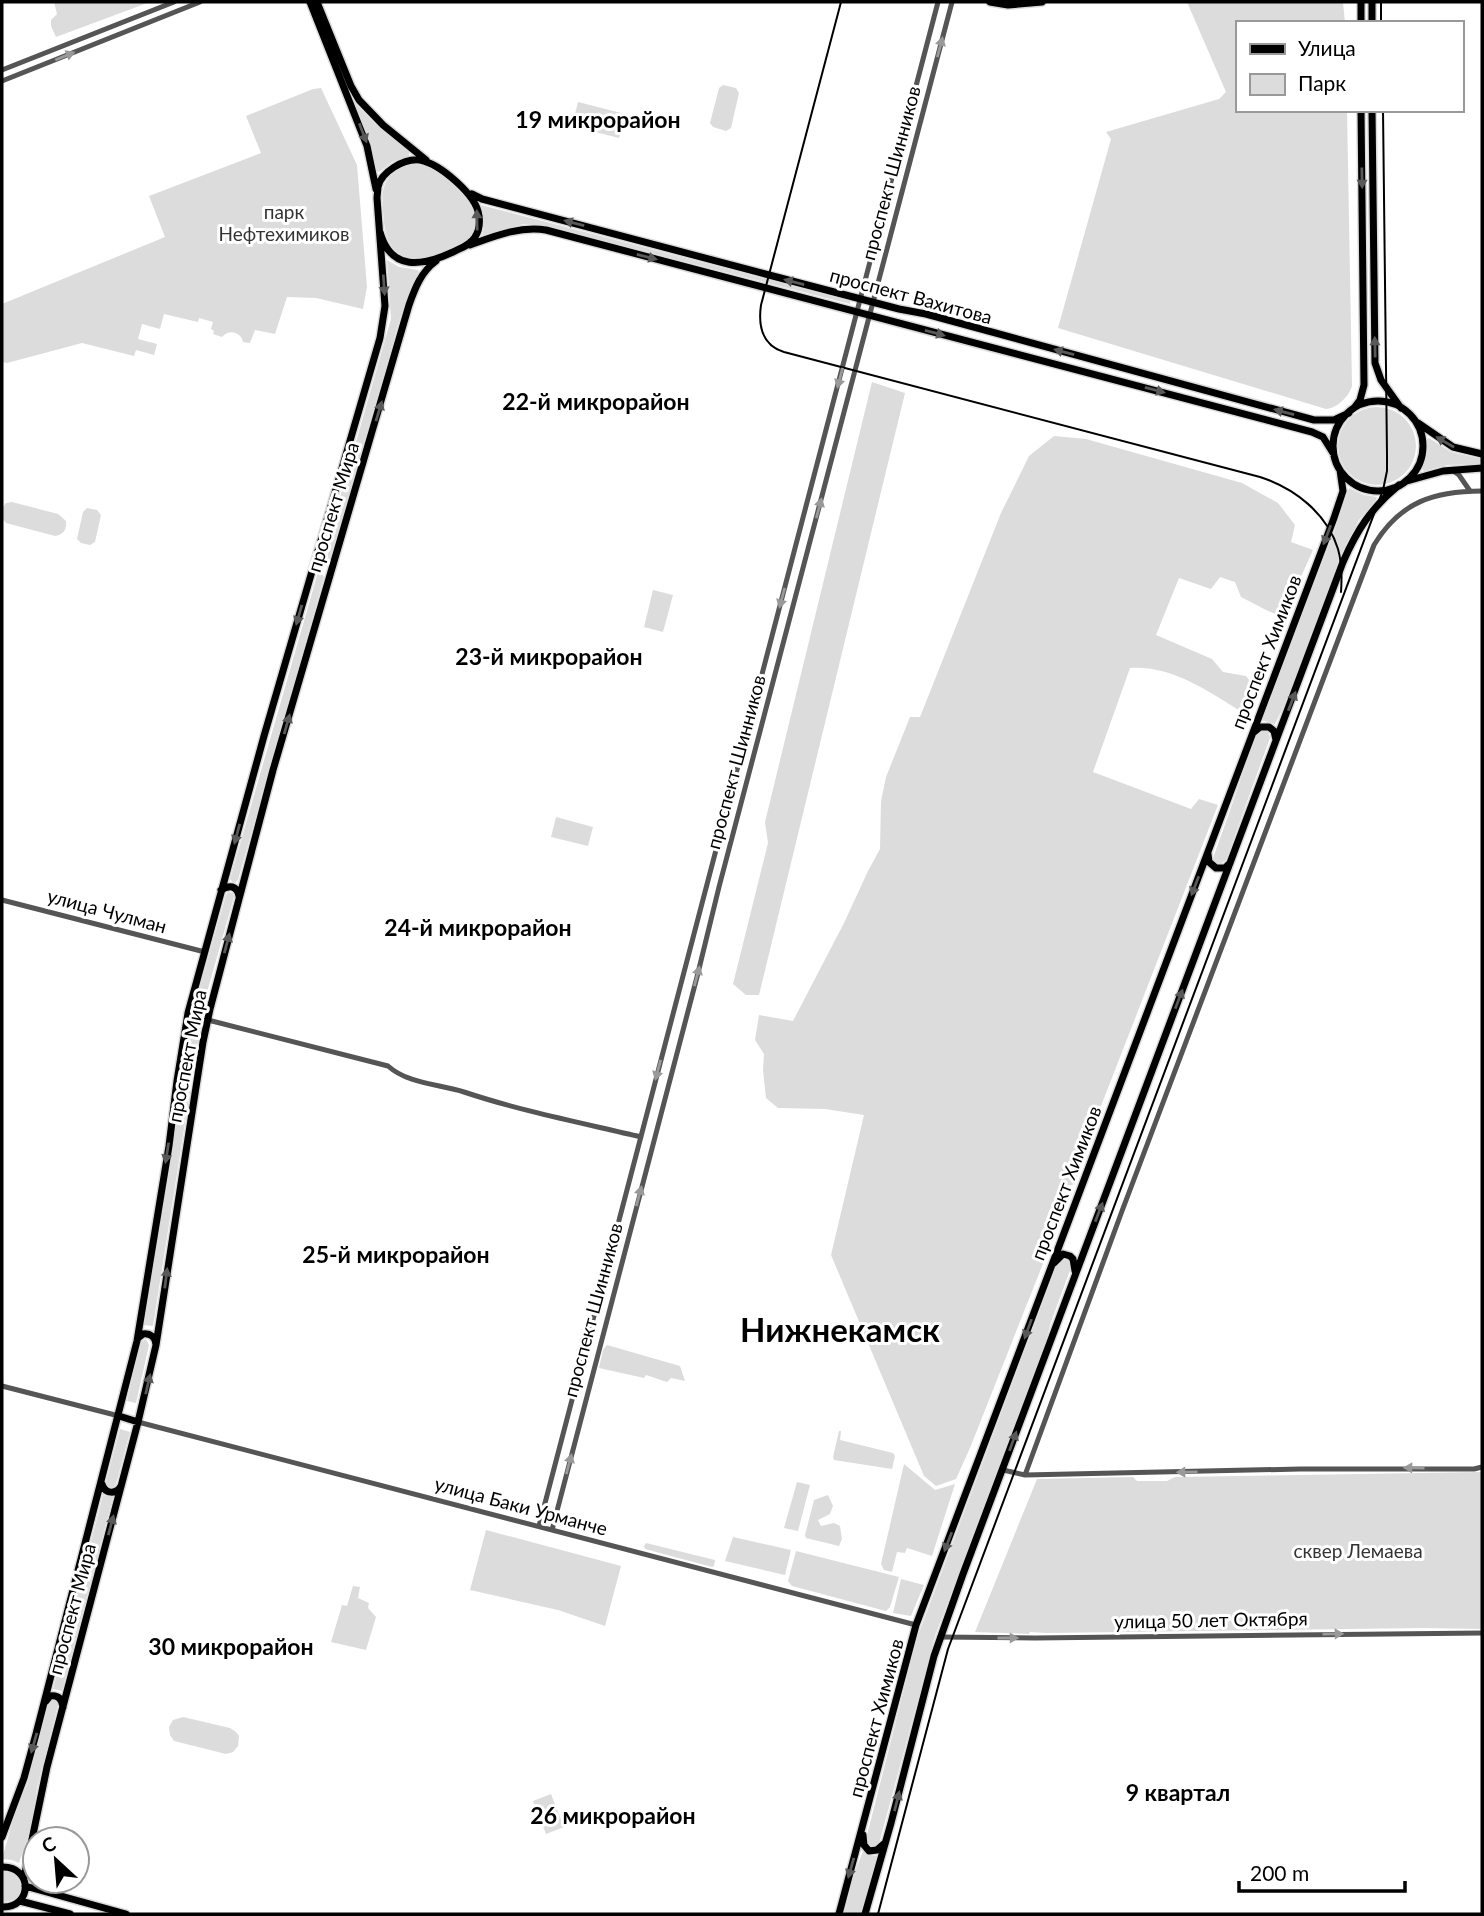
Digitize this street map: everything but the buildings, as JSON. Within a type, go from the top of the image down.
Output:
[{"type":"main road","name":"проспект Мира","points":[[2,1837],[24,1778],[137,1342],[188,1013],[384,322],[377,198],[367,145],[310,2]]},
{"type":"main road","points":[[317,2],[359,100],[383,125],[466,189],[476,204],[479,222],[475,237],[463,247]]},
{"type":"main road","points":[[990,2],[1014,5],[1042,2]]},
{"type":"main road","points":[[1361,2],[1361,21]]},
{"type":"main road","points":[[1372,2],[1372,21]]},
{"type":"main road","points":[[1333,453],[1336,430],[1363,393],[1364,385],[1361,112]]},
{"type":"main road","points":[[1373,112],[1376,363],[1381,380],[1401,408],[1423,428],[1447,444],[1482,454]]},
{"type":"main road","points":[[377,198],[380,180],[396,166],[414,160],[422,160],[432,165]]},
{"type":"main road","name":"проспект Вахитова","points":[[466,189],[482,199],[926,314],[1314,420],[1334,420],[1365,403],[1389,402],[1401,408]]},
{"type":"main road","name":"проспект Вахитова","points":[[463,247],[514,230],[546,230],[1312,432],[1326,440],[1340,470]]},
{"type":"main road","name":"проспект Мира","points":[[380,232],[387,249],[400,259],[418,263],[439,258]]},
{"type":"main road","name":"проспект Мира","points":[[35,1825],[47,1767],[156,1345],[203,1042],[270,782],[330,571],[393,365],[408,305],[417,282],[432,263],[463,247]]},
{"type":"main road","points":[[1403,483],[1415,471],[1423,450],[1422,440],[1413,419]]},
{"type":"main road","points":[[1340,470],[1348,479],[1366,489],[1383,490],[1435,472],[1482,468]]},
{"type":"main road","name":"проспект Химиков","points":[[839,1914],[916,1625],[1340,500],[1343,491],[1340,470]]},
{"type":"main road","name":"проспект Химиков","points":[[865,1914],[940,1637],[1343,562],[1354,537],[1370,512],[1403,483]]},
{"type":"main road","points":[[313,566],[330,571]]},
{"type":"main road","points":[[1251,737],[1258,728],[1267,726],[1275,731],[1276,741]]},
{"type":"main road","points":[[1208,850],[1209,862],[1214,867],[1223,868],[1231,862]]},
{"type":"main road","points":[[221,890],[232,886],[240,897]]},
{"type":"main road","points":[[188,1013],[194,1023],[201,1024],[208,1020]]},
{"type":"main road","points":[[1052,1265],[1063,1254],[1070,1255],[1075,1264],[1075,1276]]},
{"type":"main road","points":[[137,1342],[141,1335],[148,1334],[155,1338],[156,1345]]},
{"type":"main road","name":"улица Баки Урманче","points":[[119,1416],[138,1422]]},
{"type":"main road","points":[[102,1480],[103,1488],[109,1492],[117,1492],[121,1485]]},
{"type":"main road","points":[[44,1704],[50,1696],[56,1696],[62,1700],[63,1708]]},
{"type":"main road","points":[[862,1831],[864,1845],[869,1851],[877,1850],[886,1841]]},
{"type":"main road","points":[[2,1867],[14,1868],[21,1878]]},
{"type":"main road","name":"проспект Мира","points":[[17,1903],[23,1895]]},
{"type":"main road","points":[[66,1895],[127,1914]]},
{"type":"main road","points":[[2,1907],[17,1903],[70,1914]]},
{"type":"street","points":[[2,70],[174,2]]},
{"type":"street","points":[[2,81],[200,2]]},
{"type":"street","name":"проспект Шинников","points":[[538,1527],[938,2]]},
{"type":"street","name":"проспект Шинников","points":[[552,1530],[952,2]]},
{"type":"street","points":[[122,22],[120,29],[128,30]]},
{"type":"street","points":[[890,186],[897,186],[902,190]]},
{"type":"street","points":[[825,434],[837,437]]},
{"type":"street","points":[[1452,470],[1459,475],[1469,491]]},
{"type":"street","points":[[1025,1475],[1122,1210],[1374,545],[1392,522],[1414,504],[1446,493],[1482,491]]},
{"type":"street","name":"улица Чулман","points":[[2,900],[205,952]]},
{"type":"street","points":[[208,1020],[388,1066],[407,1077],[473,1096],[641,1137]]},
{"type":"street","points":[[2,1386],[119,1416]]},
{"type":"street","name":"улица Баки Урманче","points":[[138,1422],[916,1625]]},
{"type":"street","points":[[1003,1470],[1025,1475],[1482,1468]]},
{"type":"street","name":"улица 50 лет Октября","points":[[940,1637],[1035,1639],[1482,1633]]},
{"type":"street","points":[[11,1914],[17,1903]]},
{"type":"green space","points":[[54,2],[150,2],[56,37],[51,26],[51,20],[57,14]]},
{"type":"green space","points":[[1187,2],[1343,2],[1345,21],[1236,21],[1236,112],[1347,112],[1352,386],[1345,398],[1330,408],[1058,328],[1111,139],[1106,132],[1219,99],[1226,92]]},
{"type":"green space","points":[[723,85],[736,88],[739,93],[731,128],[726,131],[713,127],[710,123],[719,88]]},
{"type":"green space","name":"парк Нефтехимиков","points":[[321,88],[357,165],[367,287],[363,309],[316,298],[287,297],[275,334],[255,330],[250,343],[243,342],[240,335],[234,332],[222,337],[213,334],[213,322],[199,318],[198,322],[164,314],[160,329],[142,324],[138,339],[157,344],[154,355],[136,350],[134,356],[82,343],[7,363],[2,362],[2,304],[165,237],[149,196],[261,153],[246,116]]},
{"type":"green space","points":[[578,102],[625,114],[619,138],[572,126]]},
{"type":"green space","points":[[354,103],[409,152],[409,156],[392,162],[379,172],[376,171],[370,145]]},
{"type":"green space","points":[[414,163],[431,168],[455,186],[470,203],[476,224],[465,242],[436,256],[414,259],[405,257],[391,245],[386,235],[382,201],[388,179]]},
{"type":"green space","points":[[481,205],[839,298],[850,301],[850,304],[546,226],[523,224],[482,236],[484,226]]},
{"type":"green space","points":[[387,260],[399,267],[419,272],[399,321],[330,563],[325,566],[322,561],[391,319]]},
{"type":"green space","points":[[872,382],[905,393],[759,995],[746,995],[733,984],[768,843],[765,822]]},
{"type":"green space","points":[[1377,407],[1392,410],[1404,419],[1413,431],[1416,446],[1413,461],[1404,473],[1392,482],[1377,485],[1362,482],[1350,473],[1341,461],[1338,446],[1341,431],[1350,419],[1362,410]]},
{"type":"green space","points":[[1054,436],[1086,439],[1242,483],[1278,503],[1295,525],[1291,542],[1313,550],[1283,617],[1241,597],[1235,582],[1220,577],[1211,589],[1179,578],[1156,635],[1212,659],[1223,672],[1246,676],[1254,686],[1242,712],[1174,675],[1145,668],[1130,668],[1093,772],[1191,809],[1199,799],[1218,805],[1082,1155],[1075,1184],[1067,1186],[1053,1221],[1055,1227],[1048,1251],[970,1448],[956,1479],[936,1486],[924,1476],[831,1255],[864,1115],[825,1109],[778,1108],[766,1098],[764,1054],[755,1040],[759,1015],[793,1021],[844,923],[880,849],[881,801],[886,777],[910,717],[920,717],[1001,513],[1029,456]]},
{"type":"green space","points":[[1429,438],[1451,452],[1482,459],[1482,464],[1447,465],[1424,471],[1422,469]]},
{"type":"green space","points":[[1349,488],[1377,497],[1376,500],[1359,520],[1343,550],[1286,702],[1275,724],[1261,720],[1335,530]]},
{"type":"green space","points":[[12,502],[58,514],[66,521],[65,529],[55,536],[6,523],[2,518],[2,508],[6,503]]},
{"type":"green space","points":[[87,508],[97,510],[101,515],[95,542],[90,545],[77,539],[83,512]]},
{"type":"green space","points":[[318,572],[324,577],[238,880],[234,884],[230,879]]},
{"type":"green space","points":[[653,590],[673,595],[663,632],[644,627]]},
{"type":"green space","points":[[1260,730],[1268,731],[1270,738],[1226,860],[1220,864],[1216,863],[1214,855]]},
{"type":"green space","points":[[556,817],[593,827],[588,846],[551,837]]},
{"type":"green space","points":[[228,892],[233,893],[234,897],[202,1010],[197,1013],[194,1008]]},
{"type":"green space","points":[[195,1029],[199,1034],[153,1326],[144,1325],[155,1229],[190,1033]]},
{"type":"green space","points":[[1064,1258],[1069,1259],[1072,1265],[1044,1348],[935,1636],[879,1844],[872,1848],[867,1846],[866,1839],[917,1638],[1058,1262]]},
{"type":"green space","points":[[146,1339],[149,1345],[136,1403],[127,1401],[141,1342]]},
{"type":"green space","points":[[607,1345],[680,1366],[685,1381],[671,1378],[667,1382],[646,1375],[644,1378],[599,1368],[603,1350]]},
{"type":"green space","points":[[120,1429],[130,1432],[116,1484],[110,1488],[106,1482]]},
{"type":"green space","points":[[839,1431],[840,1440],[893,1453],[895,1456],[892,1469],[834,1460]]},
{"type":"green space","points":[[904,1464],[935,1490],[955,1484],[932,1556],[907,1548],[905,1553],[897,1552],[892,1572],[884,1570],[881,1564]]},
{"type":"green space","name":"сквер Лемаева","points":[[1482,1472],[1482,1629],[1029,1634],[975,1632],[1037,1479],[1133,1477],[1137,1481],[1167,1481],[1175,1477]]},
{"type":"green space","points":[[797,1482],[810,1485],[798,1531],[784,1528]]},
{"type":"green space","points":[[103,1495],[113,1497],[62,1691],[53,1689]]},
{"type":"green space","points":[[828,1495],[833,1506],[830,1514],[818,1520],[821,1526],[834,1523],[840,1526],[842,1539],[839,1546],[806,1538],[805,1535],[814,1500]]},
{"type":"green space","points":[[486,1530],[621,1566],[605,1626],[558,1610],[470,1590]]},
{"type":"green space","points":[[733,1537],[791,1550],[785,1575],[725,1561]]},
{"type":"green space","points":[[646,1543],[715,1560],[714,1566],[645,1549]]},
{"type":"green space","points":[[796,1551],[899,1577],[890,1607],[886,1611],[792,1586],[788,1581]]},
{"type":"green space","points":[[901,1579],[924,1585],[911,1616],[893,1613]]},
{"type":"green space","points":[[353,1586],[360,1587],[358,1598],[369,1603],[368,1608],[376,1617],[366,1650],[331,1642],[342,1605],[347,1606]]},
{"type":"green space","points":[[50,1700],[58,1701],[58,1705],[37,1788],[32,1825],[21,1825],[19,1863],[2,1859],[16,1809],[27,1785]]},
{"type":"green space","points":[[183,1717],[230,1728],[239,1736],[238,1746],[233,1752],[226,1754],[174,1741],[169,1727],[173,1720]]},
{"type":"green space","points":[[551,1794],[564,1827],[546,1834],[533,1801]]},
{"type":"green space","points":[[863,1851],[877,1856],[861,1914],[844,1914],[853,1877]]},
{"type":"green space","points":[[2,1871],[11,1872],[20,1880],[21,1889],[17,1897],[2,1902]]},
{"type":"tram line","points":[[841,2],[761,305],[760,320],[766,340],[784,352],[1273,482],[1297,495],[1326,524],[1339,554],[1341,592]]},
{"type":"tram line","points":[[1381,2],[1381,21]]},
{"type":"tram line","points":[[878,1914],[948,1649],[1383,490],[1387,471],[1383,112]]},
{"type":"district","name":"19 микрорайон","points":[[598,120]]},
{"type":"district","name":"22-й микрорайон","points":[[596,402]]},
{"type":"district","name":"23-й микрорайон","points":[[549,657]]},
{"type":"district","name":"24-й микрорайон","points":[[478,928]]},
{"type":"district","name":"25-й микрорайон","points":[[396,1255]]},
{"type":"district","name":"Нижнекамск","points":[[840,1330]]},
{"type":"district","name":"30 микрорайон","points":[[231,1647]]},
{"type":"district","name":"9 квартал","points":[[1178,1793]]},
{"type":"district","name":"26 микрорайон","points":[[613,1816]]}]
